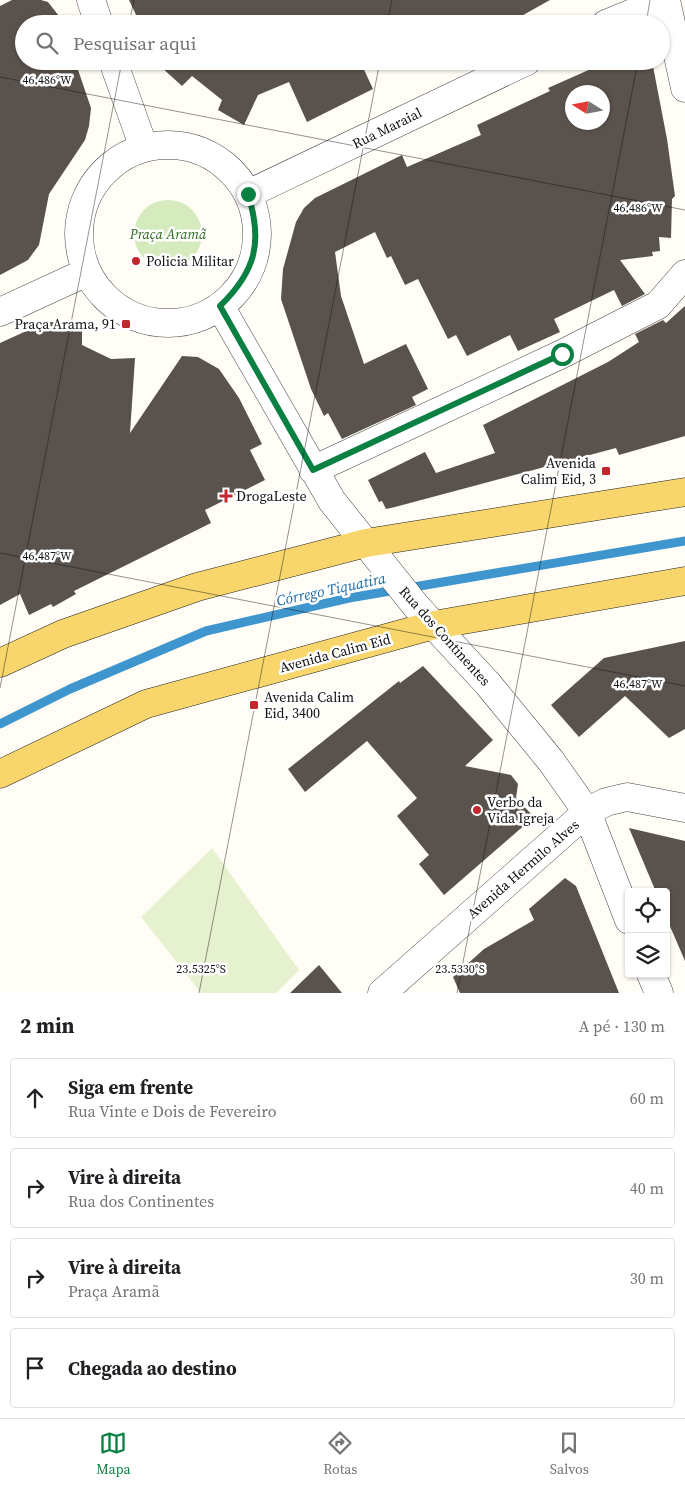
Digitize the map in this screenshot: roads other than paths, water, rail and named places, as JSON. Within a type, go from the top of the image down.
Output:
[{"type":"main road","points":[[0,663],[63,634],[197,587],[366,543],[685,492]]},
{"type":"main road","name":"Avenida Calim Eid","points":[[0,774],[146,704],[425,615],[685,580]]},
{"type":"street","points":[[91,0],[96,15]]},
{"type":"street","points":[[628,15],[665,0],[668,15]]},
{"type":"street","points":[[670,22],[685,88]]},
{"type":"street","points":[[116,70],[144,148]]},
{"type":"street","name":"Rua Maraial","points":[[248,194],[508,70]]},
{"type":"street","points":[[167,144],[200,151],[215,158],[234,174],[248,194],[256,226],[256,243],[250,267],[238,289],[220,306],[196,318],[171,323],[145,320],[115,305],[102,294],[87,272],[79,242],[81,212],[94,184],[115,162],[144,148],[167,144]]},
{"type":"street","points":[[0,312],[87,272]]},
{"type":"street","points":[[313,470],[562,354],[658,305],[685,274]]},
{"type":"street","name":"Rua dos Continentes","points":[[220,306],[332,500],[388,571],[488,684],[551,761],[587,812],[625,910]]},
{"type":"street","name":"Avenida Hermilo Alves","points":[[382,993],[587,812],[606,802],[627,797],[685,808]]},
{"type":"street","points":[[653,978],[659,993]]},
{"type":"waterway","name":"Córrego Tiquatira","points":[[0,724],[70,689],[206,631],[349,598],[685,541]]},
{"type":"place","name":"Policia Militar","points":[[136,261]]},
{"type":"place","name":"Praça Arama, 91","points":[[126,324]]},
{"type":"place","name":"Avenida Calim Eid, 3","points":[[606,471]]},
{"type":"place","name":"DrogaLeste","points":[[226,496]]},
{"type":"place","name":"Avenida Calim Eid, 3400","points":[[254,705]]},
{"type":"place","name":"Verbo da Vida Igreja","points":[[477,810]]},
{"type":"park label","name":"Praça Aramã","points":[[168,234]]}]
